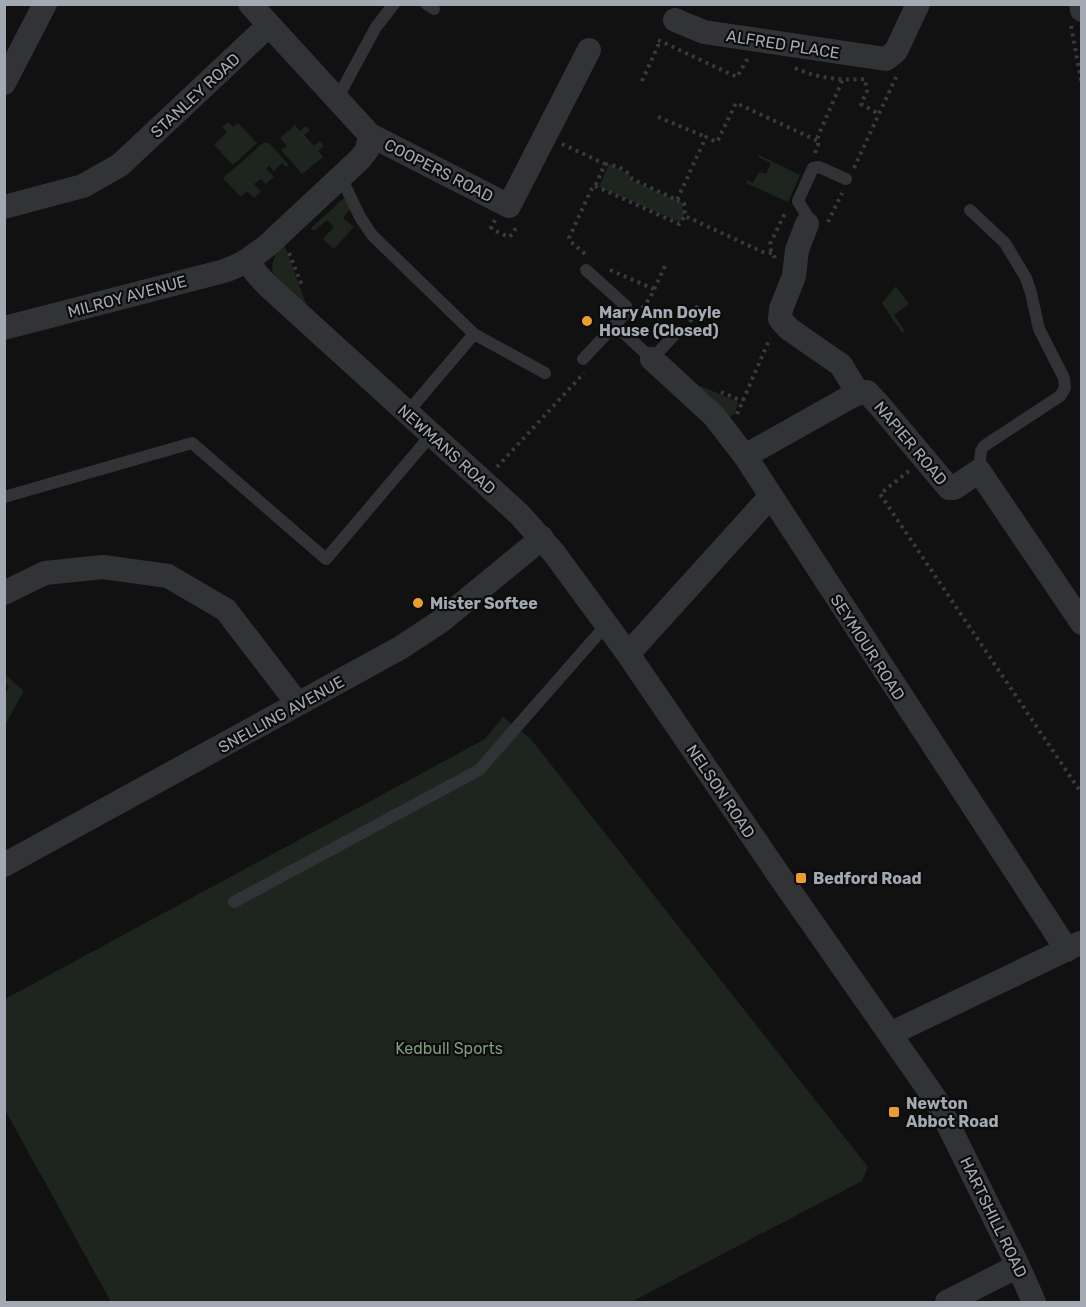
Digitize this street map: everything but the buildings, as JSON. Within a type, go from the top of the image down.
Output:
[{"type":"street","points":[[4,83],[45,4]]},
{"type":"street","points":[[895,65],[918,4]]},
{"type":"street","name":"COOPERS ROAD","points":[[259,11],[370,135],[509,206],[589,50]]},
{"type":"street","name":"STANLEY ROAD","points":[[4,207],[83,186],[120,165],[259,11]]},
{"type":"street","name":"ALFRED PLACE","points":[[672,21],[704,32],[882,59],[895,65]]},
{"type":"street","points":[[248,261],[368,150],[370,135]]},
{"type":"street","points":[[817,226],[797,250],[794,276],[781,309],[780,319],[784,325],[841,365],[858,393]]},
{"type":"street","name":"MILROY AVENUE","points":[[4,328],[224,271],[248,261]]},
{"type":"street","name":"NEWMANS ROAD","points":[[248,261],[260,278],[524,518],[542,538],[628,654]]},
{"type":"street","name":"SEYMOUR ROAD","points":[[652,359],[714,416],[745,456],[770,497],[1074,946]]},
{"type":"street","name":"NAPIER ROAD","points":[[745,456],[858,393],[865,392],[871,396],[950,489],[979,471]]},
{"type":"street","points":[[979,471],[1082,623]]},
{"type":"street","points":[[628,654],[770,497]]},
{"type":"street","name":"SNELLING AVENUE","points":[[4,865],[400,648],[428,630],[542,538]]},
{"type":"street","points":[[4,593],[45,573],[103,567],[168,576],[226,610],[298,704]]},
{"type":"street","name":"NELSON ROAD","points":[[628,654],[780,878],[936,1101]]},
{"type":"street","points":[[890,1034],[1074,946]]},
{"type":"street","name":"HARTSHILL ROAD","points":[[936,1101],[1034,1302]]},
{"type":"street","points":[[947,1302],[1018,1266]]},
{"type":"lane","points":[[337,99],[376,27],[394,4]]},
{"type":"lane","points":[[817,226],[808,219],[798,201],[815,167],[847,181]]},
{"type":"lane","points":[[341,177],[372,236],[474,334],[545,373]]},
{"type":"lane","points":[[970,210],[1005,243],[1026,278],[1039,329],[1062,373],[1065,384],[1064,392],[1060,396],[984,446],[981,451],[979,471]]},
{"type":"lane","points":[[586,364],[627,308],[590,266]]},
{"type":"lane","points":[[615,325],[652,359],[678,331]]},
{"type":"lane","points":[[407,413],[474,334]]},
{"type":"lane","points":[[4,497],[192,443],[326,559],[432,434]]},
{"type":"lane","points":[[234,902],[479,770],[607,624]]},
{"type":"path","points":[[1077,10],[1074,49],[1082,85]]},
{"type":"path","points":[[642,81],[658,46],[658,40],[672,21]]},
{"type":"path","points":[[658,40],[737,77],[752,54]]},
{"type":"path","points":[[817,226],[847,181],[879,114],[895,65]]},
{"type":"path","points":[[793,67],[803,72],[843,79],[865,79],[867,91],[861,104],[879,114]]},
{"type":"path","points":[[815,167],[813,158],[818,136],[843,79]]},
{"type":"path","points":[[658,117],[716,142],[736,103],[818,141]]},
{"type":"path","points":[[545,137],[629,173],[632,179],[684,203],[685,216],[679,224],[595,186]]},
{"type":"path","points":[[677,200],[706,137]]},
{"type":"path","points":[[590,266],[569,240],[605,164]]},
{"type":"path","points":[[685,216],[765,253],[772,254]]},
{"type":"path","points":[[288,247],[304,293]]},
{"type":"path","points":[[640,311],[649,300],[666,264]]},
{"type":"path","points":[[603,266],[654,289]]},
{"type":"path","points":[[689,324],[698,305]]},
{"type":"path","points":[[493,472],[586,364]]},
{"type":"path","points":[[720,392],[742,401]]},
{"type":"path","points":[[924,460],[880,494],[1082,794]]},
{"type":"green space","points":[[228,122],[233,127],[238,123],[257,143],[233,165],[214,145],[227,132],[222,127]]},
{"type":"green space","points":[[295,125],[300,131],[306,126],[310,130],[304,135],[314,146],[320,141],[324,146],[318,151],[323,157],[302,174],[281,150],[287,146],[280,138]]},
{"type":"green space","points":[[263,143],[269,143],[289,165],[286,167],[282,163],[274,171],[269,166],[266,169],[274,177],[266,184],[261,179],[254,184],[261,192],[254,198],[247,191],[241,197],[223,178]]},
{"type":"green space","points":[[759,155],[800,175],[788,202],[746,183],[747,180],[753,183],[759,172],[766,174],[771,163],[758,157]]},
{"type":"green space","points":[[609,164],[630,175],[629,179],[682,203],[684,215],[680,222],[599,187]]},
{"type":"green space","points":[[344,198],[353,206],[343,218],[354,227],[334,249],[323,239],[334,227],[327,220],[314,231],[311,228]]},
{"type":"green space","points":[[284,244],[306,304],[302,307],[280,285],[273,271],[276,254]]},
{"type":"green space","points":[[896,286],[909,304],[894,315],[905,331],[902,333],[882,303]]},
{"type":"green space","points":[[701,386],[738,402],[735,413],[729,418],[698,390]]},
{"type":"green space","points":[[7,676],[24,691],[5,725],[5,694],[9,687],[5,682]]},
{"type":"green space","name":"Kedbull Sports","points":[[503,717],[530,738],[868,1167],[862,1181],[631,1302],[111,1302],[5,1110],[5,999],[485,739]]},
{"type":"place","name":"Mary Ann Doyle House (Closed)","points":[[587,321]]},
{"type":"place","name":"Mister Softee","points":[[418,603]]},
{"type":"place","name":"Bedford Road","points":[[801,878]]},
{"type":"place","name":"Newton Abbot Road","points":[[894,1112]]}]
